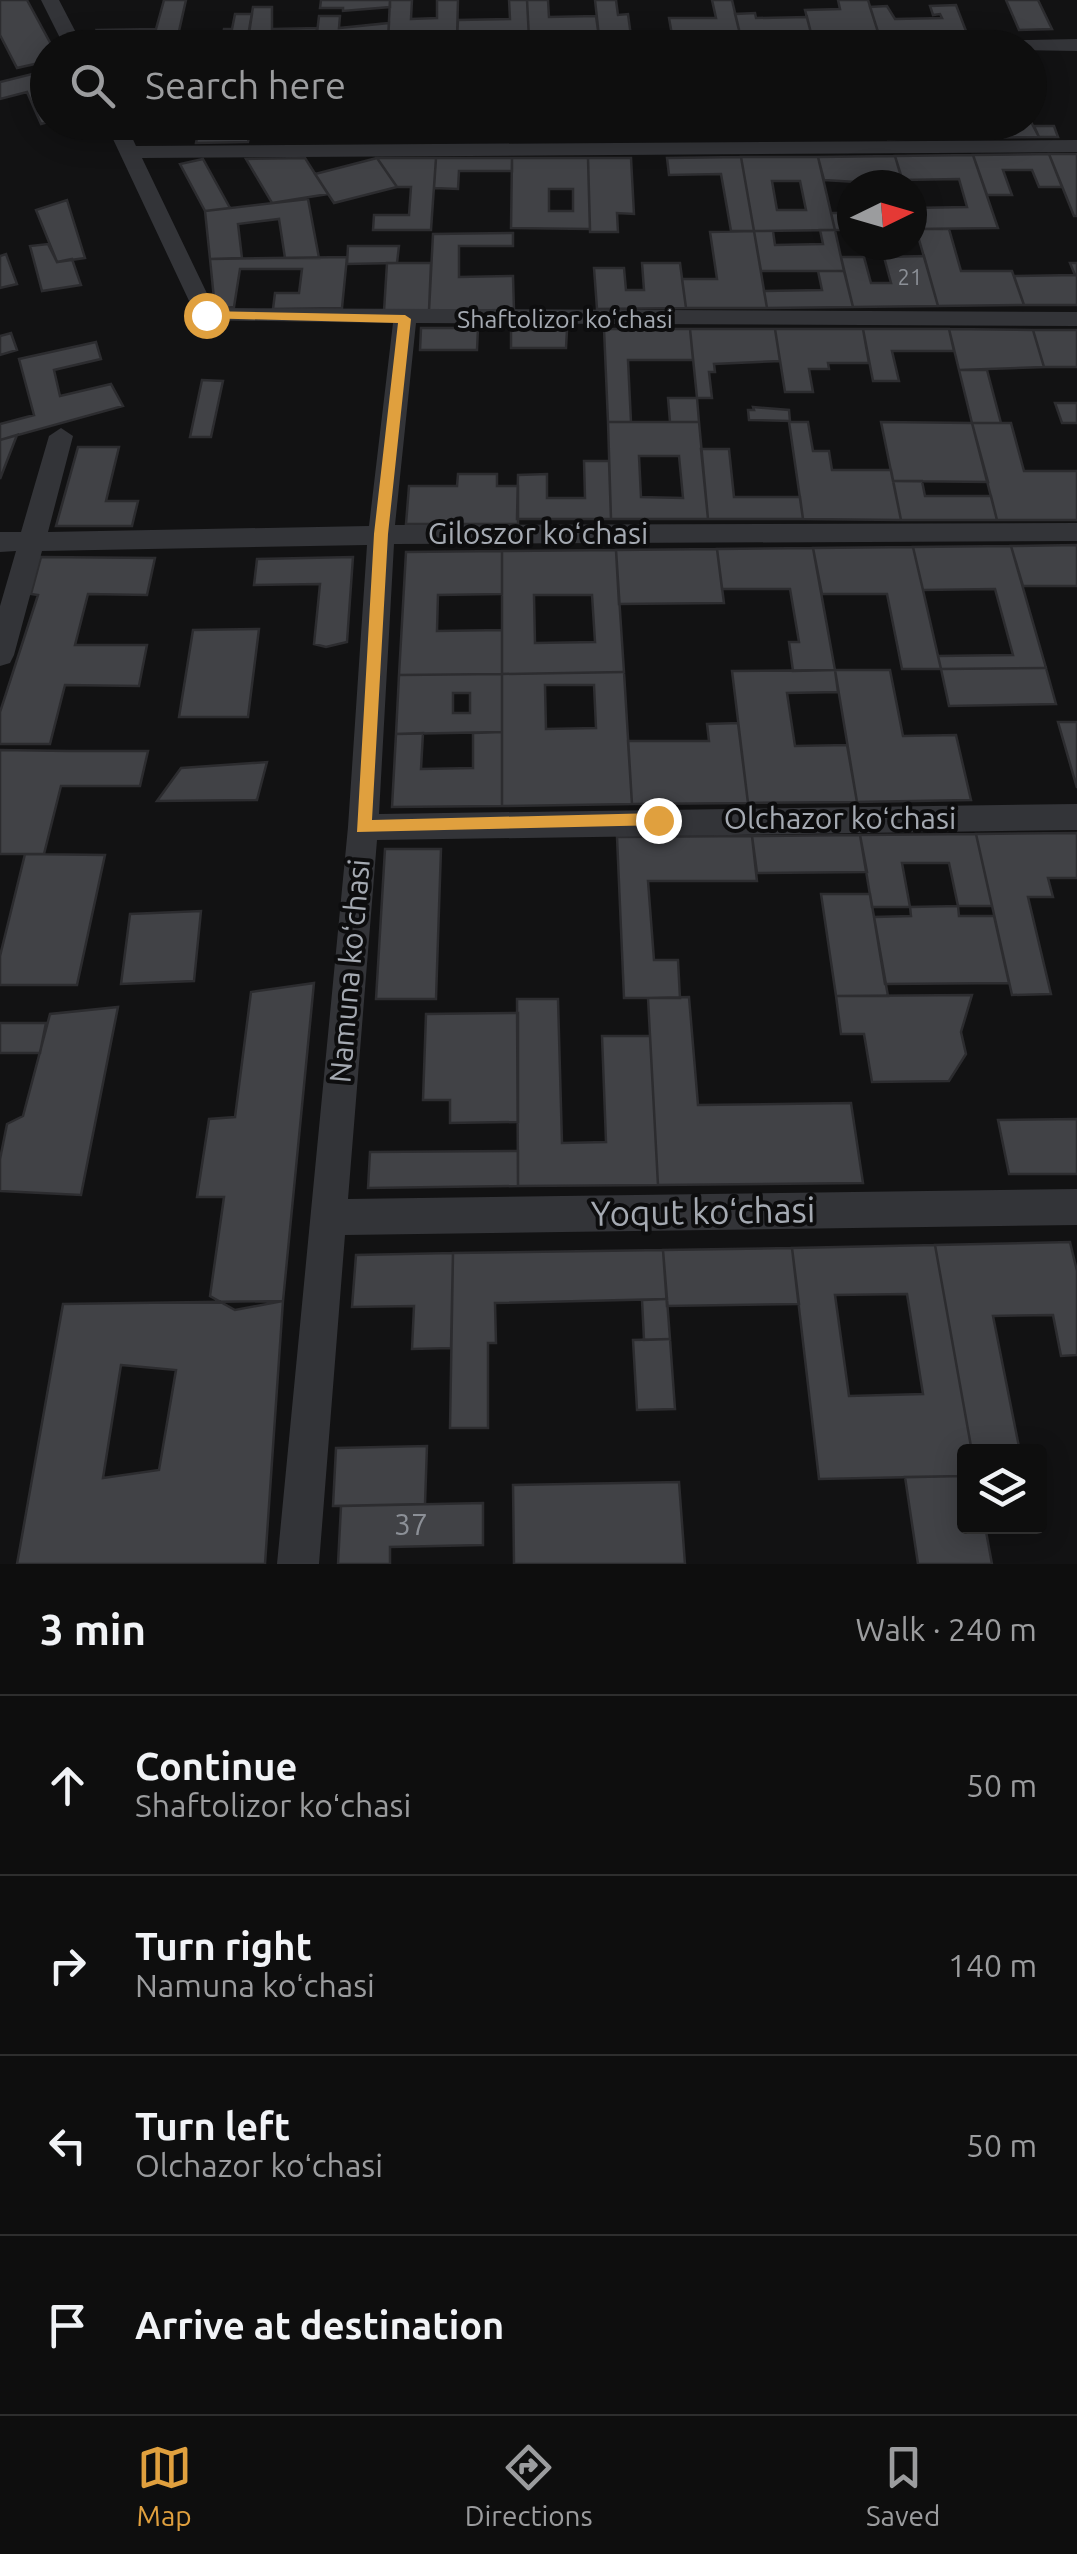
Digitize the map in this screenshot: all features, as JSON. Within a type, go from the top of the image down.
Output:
[{"type":"street","points":[[50,0],[65,30]]},
{"type":"street","points":[[1047,46],[1077,45]]},
{"type":"street","name":"Shaftolizor koʻchasi","points":[[124,140],[206,315],[405,319],[1077,319]]},
{"type":"street","points":[[131,152],[1077,146]]},
{"type":"street","name":"Namuna koʻchasi","points":[[298,1564],[363,827],[381,534],[405,319]]},
{"type":"street","points":[[0,654],[61,436]]},
{"type":"street","name":"Giloszor koʻchasi","points":[[0,542],[381,534],[1077,532]]},
{"type":"street","name":"Olchazor koʻchasi","points":[[363,827],[1077,817]]},
{"type":"street","name":"Yoqut koʻchasi","points":[[329,1218],[1077,1207]]},
{"type":"building","points":[[0,0],[27,0],[43,30],[30,30],[30,65],[17,68],[0,35]]},
{"type":"building","points":[[164,0],[186,0],[179,30],[97,30],[156,29]]},
{"type":"building","points":[[321,0],[390,0],[390,7],[343,11],[320,8]]},
{"type":"building","points":[[390,0],[412,0],[411,19],[437,18],[437,0],[458,0],[457,30],[388,30]]},
{"type":"building","points":[[509,0],[527,0],[529,30],[457,30],[458,20],[510,19]]},
{"type":"building","points":[[527,0],[548,0],[549,17],[596,16],[598,30],[529,30]]},
{"type":"building","points":[[595,0],[616,0],[618,15],[628,14],[630,30],[598,30]]},
{"type":"building","points":[[712,0],[732,0],[739,30],[671,30],[669,18],[716,18]]},
{"type":"building","points":[[838,0],[868,0],[877,30],[810,30],[805,10],[840,9]]},
{"type":"building","points":[[1006,0],[1038,0],[1052,29],[1019,30]]},
{"type":"building","points":[[956,5],[966,30],[877,30],[870,7],[887,6],[895,19],[942,18],[940,14],[933,15],[930,6]]},
{"type":"building","points":[[253,7],[272,7],[272,29],[317,28],[317,30],[249,30]]},
{"type":"building","points":[[755,13],[756,18],[807,17],[810,30],[739,30],[735,14]]},
{"type":"building","points":[[235,14],[252,14],[250,30],[224,30],[232,29]]},
{"type":"building","points":[[319,16],[340,16],[339,28],[389,23],[389,30],[317,30]]},
{"type":"building","points":[[30,74],[30,99],[27,92],[0,99],[0,82]]},
{"type":"building","points":[[1047,126],[1054,126],[1058,137],[1047,137]]},
{"type":"building","points":[[197,140],[248,140],[248,142],[196,143]]},
{"type":"building","points":[[1049,154],[1062,187],[1039,187],[1032,170],[1003,170],[1012,195],[987,195],[973,155]]},
{"type":"building","points":[[1049,154],[1077,154],[1077,216],[1074,216]]},
{"type":"building","points":[[973,155],[998,228],[927,229],[927,208],[967,207],[959,179],[927,180],[927,170],[899,170],[895,156]]},
{"type":"building","points":[[895,156],[899,170],[837,170],[837,181],[824,180],[818,157]]},
{"type":"building","points":[[741,157],[818,157],[835,230],[754,231]],"holes":[[[772,181],[800,181],[806,210],[777,210]]]},
{"type":"building","points":[[741,157],[754,231],[731,231],[721,174],[669,175],[667,158]]},
{"type":"building","points":[[305,158],[328,194],[272,203],[246,159]]},
{"type":"building","points":[[377,158],[397,187],[334,203],[315,174]]},
{"type":"building","points":[[377,158],[436,158],[431,230],[373,230],[374,215],[409,215],[411,187],[397,187]]},
{"type":"building","points":[[436,158],[512,158],[512,171],[459,171],[458,189],[434,188]]},
{"type":"building","points":[[512,158],[588,158],[590,229],[511,228]],"holes":[[[549,189],[573,189],[573,211],[549,211]]]},
{"type":"building","points":[[588,158],[631,158],[634,214],[617,213],[618,232],[590,232]]},
{"type":"building","points":[[203,159],[230,208],[205,211],[180,164]]},
{"type":"building","points":[[308,199],[319,258],[285,258],[279,219],[238,224],[242,258],[210,259],[205,211]]},
{"type":"building","points":[[67,200],[85,258],[57,262],[36,210]]},
{"type":"building","points":[[831,213],[837,213],[835,230]]},
{"type":"building","points":[[927,229],[949,229],[961,271],[1012,271],[1024,305],[938,306],[925,260]]},
{"type":"building","points":[[820,230],[835,230],[837,260],[842,260],[844,271],[761,271],[754,231],[773,231],[775,245],[823,244]]},
{"type":"building","points":[[754,231],[767,308],[686,308],[682,279],[717,279],[710,232]]},
{"type":"building","points":[[513,233],[513,246],[459,246],[459,277],[513,276],[514,310],[429,311],[433,234]]},
{"type":"building","points":[[48,244],[57,262],[72,259],[81,285],[42,291],[30,246]]},
{"type":"building","points":[[348,246],[399,246],[397,263],[347,264]]},
{"type":"building","points":[[6,254],[17,284],[0,288],[0,256]]},
{"type":"building","points":[[347,257],[342,308],[273,309],[275,293],[299,293],[302,269],[240,269],[234,307],[215,309],[210,259]]},
{"type":"building","points":[[842,260],[865,260],[871,283],[891,283],[885,260],[925,260],[938,306],[853,307]]},
{"type":"building","points":[[387,263],[431,263],[429,311],[384,311]]},
{"type":"building","points":[[642,263],[680,263],[686,308],[597,309],[594,268],[624,268],[626,290],[644,290]]},
{"type":"building","points":[[1070,263],[1077,263],[1077,305],[1024,305],[1014,276],[1075,275]]},
{"type":"building","points":[[818,271],[844,271],[853,307],[767,308],[764,291],[822,290]]},
{"type":"building","points":[[421,328],[478,328],[477,350],[420,350]]},
{"type":"building","points":[[604,329],[690,329],[693,360],[628,360],[631,422],[608,422]]},
{"type":"building","points":[[690,329],[775,329],[780,361],[714,364],[715,372],[709,372],[712,398],[697,398]]},
{"type":"building","points":[[775,329],[863,329],[869,363],[828,363],[829,369],[809,369],[813,392],[785,392]]},
{"type":"building","points":[[863,329],[949,329],[954,351],[892,351],[899,381],[873,381]]},
{"type":"building","points":[[949,329],[1033,330],[1044,367],[959,370]]},
{"type":"building","points":[[511,330],[567,330],[566,348],[511,348]]},
{"type":"building","points":[[1033,330],[1077,330],[1077,367],[1044,367]]},
{"type":"building","points":[[11,333],[17,350],[0,355],[0,336]]},
{"type":"building","points":[[96,342],[101,359],[54,370],[60,396],[111,384],[123,406],[0,440],[0,424],[34,415],[19,359]]},
{"type":"building","points":[[959,370],[987,370],[1001,423],[972,423]]},
{"type":"building","points":[[202,380],[223,381],[211,437],[190,437]]},
{"type":"building","points":[[668,398],[697,398],[699,422],[670,422]]},
{"type":"building","points":[[1055,403],[1077,403],[1077,423],[1062,423]]},
{"type":"building","points":[[753,407],[789,410],[790,421],[749,420],[748,410],[754,410]]},
{"type":"building","points":[[608,422],[699,422],[708,519],[611,519]],"holes":[[[639,456],[679,456],[683,498],[641,497]]]},
{"type":"building","points":[[789,422],[808,422],[813,451],[829,451],[832,470],[891,470],[901,520],[803,519]]},
{"type":"building","points":[[881,422],[972,423],[988,482],[893,481]]},
{"type":"building","points":[[972,423],[1011,423],[1024,471],[1077,471],[1077,520],[997,520]]},
{"type":"building","points":[[17,435],[0,479],[0,440]]},
{"type":"building","points":[[78,447],[119,447],[106,501],[138,501],[132,526],[56,526]]},
{"type":"building","points":[[701,449],[729,449],[734,497],[800,497],[803,519],[708,519]]},
{"type":"building","points":[[584,461],[609,461],[611,519],[517,519],[518,475],[547,474],[547,498],[585,498]]},
{"type":"building","points":[[458,474],[497,474],[497,486],[518,486],[518,524],[406,524],[409,486],[457,486]]},
{"type":"building","points":[[893,481],[922,481],[925,496],[991,496],[997,520],[901,520]]},
{"type":"building","points":[[1077,545],[1077,586],[1023,586],[1011,546]]},
{"type":"building","points":[[1011,546],[1046,668],[941,669],[938,656],[1013,655],[995,589],[923,590],[913,547]]},
{"type":"building","points":[[913,547],[941,669],[902,669],[887,594],[822,594],[813,548]]},
{"type":"building","points":[[813,548],[835,670],[793,671],[789,642],[799,642],[790,589],[722,589],[717,549]]},
{"type":"building","points":[[717,549],[724,603],[619,604],[616,550]]},
{"type":"building","points":[[616,550],[624,672],[502,674],[502,551]],"holes":[[[534,595],[592,595],[595,642],[535,643]]]},
{"type":"building","points":[[502,551],[502,594],[438,595],[437,631],[502,630],[502,674],[399,675],[406,552]]},
{"type":"building","points":[[41,557],[155,558],[147,595],[88,594],[75,645],[147,645],[139,686],[65,685],[50,744],[0,744],[0,712],[38,595],[31,594]]},
{"type":"building","points":[[353,557],[347,642],[326,647],[314,644],[320,584],[254,585],[257,559]]},
{"type":"building","points":[[259,629],[248,717],[179,717],[193,630]]},
{"type":"building","points":[[1046,668],[1056,704],[949,706],[941,669]]},
{"type":"building","points":[[835,670],[838,692],[787,693],[795,746],[847,745],[857,802],[748,803],[732,671]]},
{"type":"building","points":[[835,670],[890,670],[903,736],[956,735],[971,800],[857,802]]},
{"type":"building","points":[[624,672],[632,804],[502,806],[502,674]],"holes":[[[545,685],[594,685],[596,728],[546,729]]]},
{"type":"building","points":[[502,674],[502,732],[396,734],[399,675]],"holes":[[[453,693],[470,693],[470,713],[453,713]]]},
{"type":"building","points":[[1058,722],[1077,722],[1077,788]]},
{"type":"building","points":[[738,723],[748,803],[632,804],[628,741],[709,741],[707,724]]},
{"type":"building","points":[[502,732],[502,806],[392,807],[396,734],[423,733],[421,769],[473,768],[473,733]]},
{"type":"building","points":[[0,750],[148,751],[140,786],[61,786],[44,854],[0,854]]},
{"type":"building","points":[[267,762],[257,800],[157,801],[181,768]]},
{"type":"building","points":[[1077,833],[1077,878],[1048,878],[1053,897],[1028,897],[1051,994],[1012,995],[976,834]]},
{"type":"building","points":[[976,834],[992,906],[958,906],[949,863],[902,863],[910,907],[872,907],[860,835]]},
{"type":"building","points":[[860,835],[867,872],[757,873],[752,836]]},
{"type":"building","points":[[752,836],[757,881],[648,881],[654,960],[678,960],[680,998],[624,998],[617,837]]},
{"type":"building","points":[[385,849],[441,849],[436,999],[376,999]]},
{"type":"building","points":[[25,854],[105,855],[77,985],[0,985],[0,956]]},
{"type":"building","points":[[821,894],[870,894],[888,996],[836,996]]},
{"type":"building","points":[[958,906],[959,916],[994,916],[1009,983],[885,984],[874,917],[911,916],[910,907]]},
{"type":"building","points":[[201,911],[194,981],[121,984],[130,914]]},
{"type":"building","points":[[314,983],[283,1301],[235,1310],[210,1296],[224,1197],[197,1197],[209,1119],[235,1117],[251,992]]},
{"type":"building","points":[[972,995],[961,1032],[966,1054],[949,1081],[872,1082],[864,1034],[841,1034],[836,996]]},
{"type":"building","points":[[689,997],[698,1105],[851,1103],[863,1183],[658,1185],[648,998]]},
{"type":"building","points":[[517,999],[558,999],[562,1143],[606,1142],[602,1036],[650,1036],[658,1185],[518,1186]]},
{"type":"building","points":[[118,1007],[81,1195],[0,1191],[0,1159],[7,1124],[23,1116],[50,1014]]},
{"type":"building","points":[[518,1013],[518,1122],[450,1123],[450,1100],[423,1100],[426,1014]]},
{"type":"building","points":[[0,1023],[46,1023],[40,1053],[0,1053]]},
{"type":"building","points":[[1077,1119],[1077,1174],[1009,1174],[998,1120]]},
{"type":"building","points":[[518,1151],[518,1186],[368,1188],[370,1152]]},
{"type":"building","points":[[1070,1242],[1077,1271],[1077,1355],[1061,1356],[1053,1315],[993,1316],[1018,1444],[971,1444],[935,1245]]},
{"type":"building","points":[[935,1245],[971,1444],[957,1444],[957,1476],[819,1479],[792,1248]],"holes":[[[907,1294],[923,1394],[849,1396],[835,1295]]]},
{"type":"building","points":[[792,1248],[799,1304],[667,1306],[663,1250]]},
{"type":"building","points":[[663,1250],[667,1299],[495,1303],[496,1343],[488,1343],[488,1428],[450,1428],[453,1253]]},
{"type":"building","points":[[453,1253],[451,1348],[412,1349],[414,1306],[352,1307],[356,1255]]},
{"type":"building","points":[[667,1299],[670,1339],[644,1340],[642,1300]]},
{"type":"building","points":[[283,1301],[265,1564],[17,1564],[63,1304]],"holes":[[[121,1365],[176,1370],[159,1470],[103,1478]]]},
{"type":"building","points":[[670,1339],[675,1409],[637,1410],[633,1340]]},
{"type":"building","points":[[427,1446],[425,1504],[333,1506],[336,1448]]},
{"type":"building","points":[[957,1476],[957,1534],[986,1534],[992,1564],[918,1564],[905,1477]]},
{"type":"building","points":[[679,1482],[685,1564],[514,1564],[513,1485]]},
{"type":"building","points":[[483,1503],[483,1545],[390,1547],[390,1564],[338,1564],[341,1506]]},
{"type":"route","points":[[206,315],[405,319],[381,534],[363,827],[658,820]]}]
